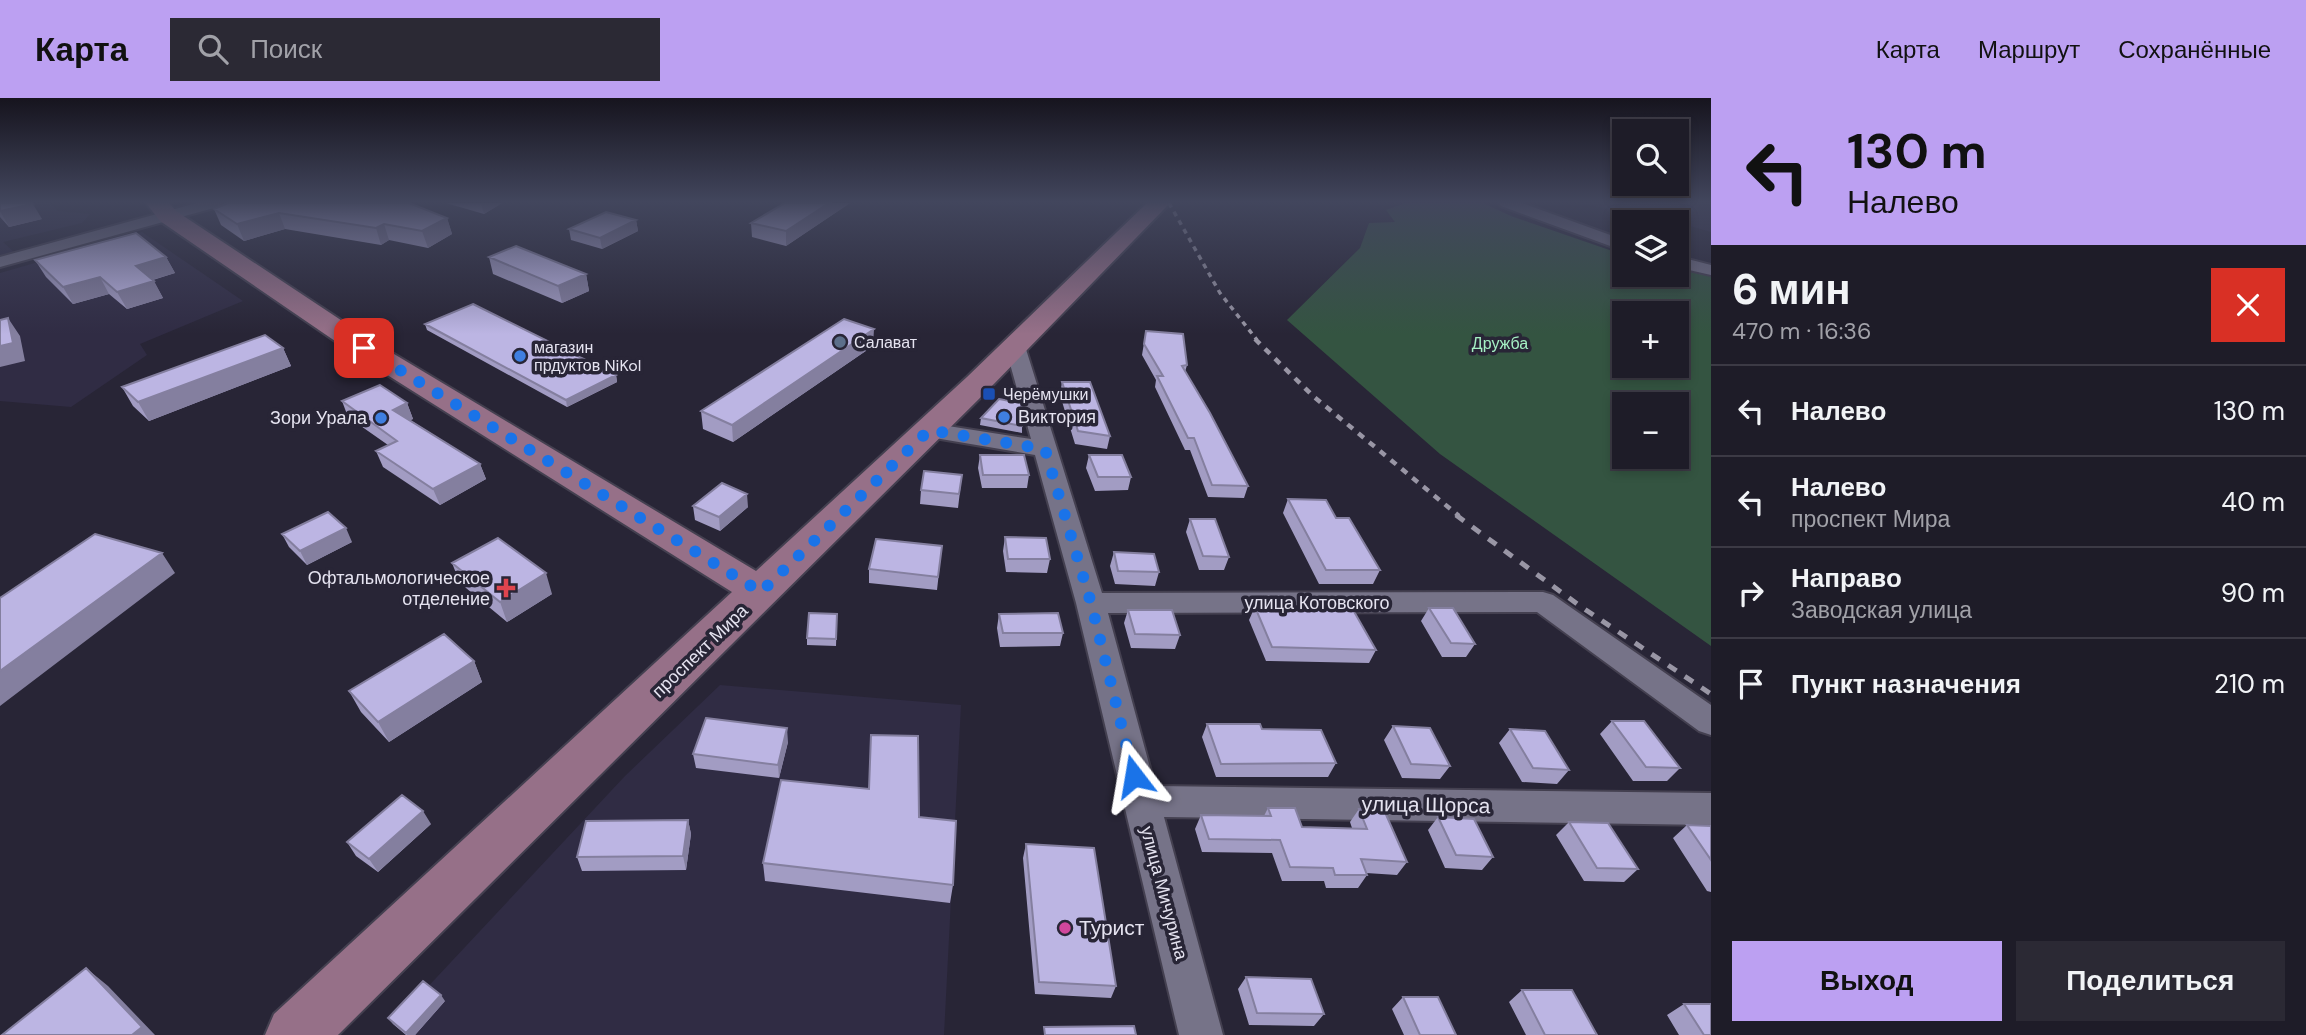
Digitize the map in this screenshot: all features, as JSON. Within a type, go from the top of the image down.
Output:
[{"type":"main road","points":[[216,247],[364,348],[761,592]]},
{"type":"main road","name":"проспект Мира","points":[[295,1035],[761,592],[1115,247]]},
{"type":"street","points":[[0,262],[48,247]]},
{"type":"street","points":[[1689,264],[1711,270]]},
{"type":"street","name":"улица Мичурина","points":[[1016,346],[1091,603],[1201,1035]]},
{"type":"street","points":[[929,430],[1045,449]]},
{"type":"street","name":"улица Котовского","points":[[1091,603],[1543,602],[1711,722]]},
{"type":"street","name":"улица Щорса","points":[[1140,801],[1711,809]]},
{"type":"shaded area","points":[[0,247],[8,247],[15,253],[0,257]]},
{"type":"shaded area","points":[[91,247],[164,247],[243,301],[140,344],[147,355],[71,407],[0,401],[0,273]]},
{"type":"shaded area","points":[[720,685],[961,705],[944,1035],[406,1035],[393,1024],[625,776]]},
{"type":"green space","name":"Дружба","points":[[1360,247],[1600,247],[1612,251],[1612,287],[1689,287],[1689,271],[1711,276],[1711,646],[1440,454],[1287,320]]},
{"type":"building","points":[[85,247],[153,247],[166,257],[136,266],[154,281],[117,292],[100,277],[63,287],[35,260]]},
{"type":"building","points":[[518,247],[586,274],[558,286],[489,257]]},
{"type":"building","name":"магазин прдуктов NiKol","points":[[473,304],[616,375],[566,400],[425,324]]},
{"type":"building","points":[[8,318],[13,343],[0,346],[0,320]]},
{"type":"building","points":[[844,319],[874,329],[732,425],[701,411]]},
{"type":"building","points":[[1146,331],[1183,334],[1187,365],[1182,366],[1248,486],[1212,485],[1194,438],[1188,438],[1157,376],[1163,376],[1144,344]]},
{"type":"building","points":[[265,335],[283,348],[138,402],[122,387]]},
{"type":"building","points":[[1062,382],[1090,382],[1110,436],[1078,431]]},
{"type":"building","points":[[380,385],[407,403],[393,410],[480,464],[433,489],[376,451],[397,441],[342,401]]},
{"type":"building","name":"Виктория","points":[[999,399],[1021,403],[1022,426],[981,418]]},
{"type":"building","points":[[980,455],[1024,455],[1029,475],[983,475]]},
{"type":"building","points":[[1089,455],[1122,455],[1131,477],[1098,477]]},
{"type":"building","points":[[924,471],[962,475],[959,494],[921,490]]},
{"type":"building","points":[[722,483],[747,494],[719,517],[693,506]]},
{"type":"building","points":[[1288,499],[1326,500],[1336,518],[1349,518],[1380,570],[1326,570]]},
{"type":"building","points":[[328,512],[346,528],[300,551],[282,534]]},
{"type":"building","points":[[1190,519],[1215,519],[1229,557],[1203,556]]},
{"type":"building","points":[[95,534],[162,553],[0,671],[0,598]]},
{"type":"building","points":[[1005,537],[1046,538],[1050,559],[1008,559]]},
{"type":"building","points":[[498,538],[546,573],[500,602],[452,563]]},
{"type":"building","points":[[876,539],[942,546],[938,577],[869,569]]},
{"type":"building","points":[[1114,552],[1154,554],[1159,572],[1118,571]]},
{"type":"building","points":[[1255,607],[1352,608],[1376,650],[1272,647]]},
{"type":"building","points":[[1429,608],[1453,608],[1475,644],[1451,643]]},
{"type":"building","points":[[1128,610],[1172,610],[1180,635],[1135,634]]},
{"type":"building","points":[[809,613],[837,614],[836,639],[807,638]]},
{"type":"building","points":[[1058,613],[1063,633],[1003,633],[999,614]]},
{"type":"building","points":[[444,634],[474,661],[378,722],[349,691]]},
{"type":"building","points":[[706,718],[787,728],[778,765],[693,754]]},
{"type":"building","points":[[1612,721],[1644,721],[1680,768],[1646,767]]},
{"type":"building","points":[[1207,724],[1260,724],[1262,729],[1321,730],[1336,763],[1221,764]]},
{"type":"building","points":[[1393,726],[1430,728],[1450,766],[1411,764]]},
{"type":"building","points":[[1510,729],[1545,731],[1569,770],[1533,768]]},
{"type":"building","points":[[871,735],[918,736],[919,817],[956,821],[953,885],[763,863],[781,780],[869,789]]},
{"type":"building","points":[[402,795],[423,811],[369,859],[347,842]]},
{"type":"building","points":[[1268,808],[1295,808],[1302,827],[1367,829],[1359,809],[1384,810],[1407,862],[1361,859],[1367,875],[1335,875],[1333,868],[1290,867],[1280,840],[1209,839],[1201,815],[1271,816]]},
{"type":"building","points":[[1438,817],[1474,819],[1493,857],[1456,855]]},
{"type":"building","points":[[688,820],[683,856],[577,857],[586,821]]},
{"type":"building","points":[[1569,822],[1608,823],[1638,869],[1597,868]]},
{"type":"building","points":[[1687,825],[1711,826],[1711,860]]},
{"type":"building","name":"Турист","points":[[1026,844],[1094,848],[1116,986],[1039,982]]},
{"type":"building","points":[[86,968],[142,1027],[132,1035],[2,1035]]},
{"type":"building","points":[[1246,977],[1311,979],[1324,1014],[1257,1013]]},
{"type":"building","points":[[423,981],[441,995],[406,1033],[388,1018]]},
{"type":"building","points":[[1522,990],[1572,990],[1597,1035],[1545,1035]]},
{"type":"building","points":[[1403,997],[1438,997],[1456,1035],[1420,1035]]},
{"type":"building","points":[[1684,1004],[1711,1004],[1711,1035],[1704,1035]]},
{"type":"building","points":[[1134,1026],[1136,1035],[1045,1035],[1044,1027]]},
{"type":"railway","points":[[1194,247],[1220,293],[1257,340]]},
{"type":"railway","points":[[1255,339],[1313,396],[1459,516]]},
{"type":"railway","points":[[1456,515],[1580,606],[1711,694]]},
{"type":"place","name":"Салават","points":[[840,342]]},
{"type":"place","name":"магазин прдуктов NiKol","points":[[520,356]]},
{"type":"place","name":"Черёмушки","points":[[989,394]]},
{"type":"place","name":"Виктория","points":[[1004,417]]},
{"type":"place","name":"Зори Урала","points":[[381,418]]},
{"type":"place","name":"Офтальмологическое отделение","points":[[506,588]]},
{"type":"place","name":"Турист","points":[[1065,928]]},
{"type":"route","points":[[364,348],[761,592],[929,430],[1045,449],[1091,603],[1134,776]]}]
